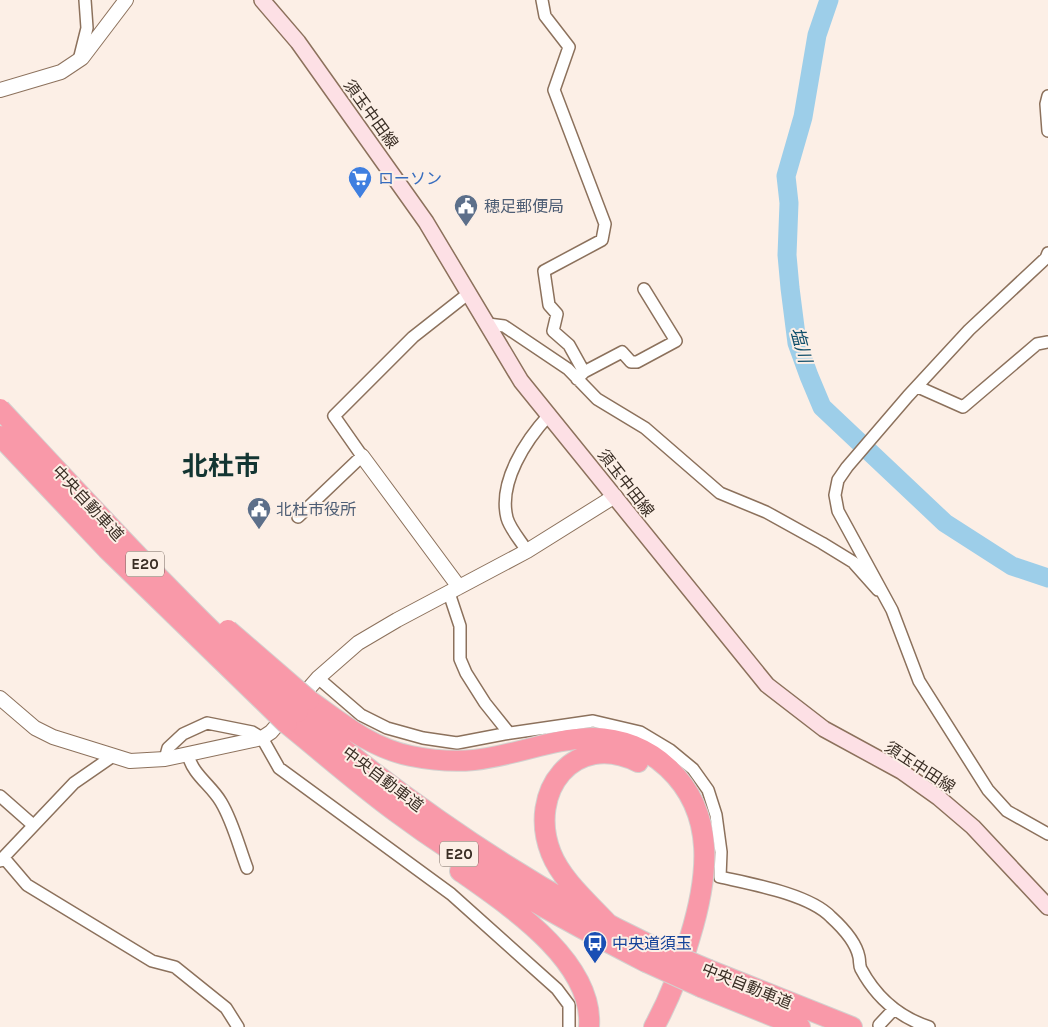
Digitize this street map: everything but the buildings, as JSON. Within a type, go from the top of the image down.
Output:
[{"type":"highway","name":"中央自動車道","points":[[0,410],[120,538],[240,660],[298,712],[397,813],[506,885],[556,915],[705,979],[800,1027]]},
{"type":"highway","name":"中央自動車道","points":[[0,436],[107,549],[362,765],[450,829],[500,862],[611,927],[649,954]]},
{"type":"highway","points":[[298,712],[410,756],[455,761],[476,760],[573,739],[593,738],[626,742],[654,756],[670,770],[696,806],[702,822],[706,862],[696,916],[681,970],[669,1000],[654,1027]]},
{"type":"highway","points":[[611,927],[559,868],[552,855],[544,824],[547,795],[555,779],[574,762],[603,754],[628,757],[657,773],[675,794],[682,806],[694,841],[692,887],[686,913],[659,995],[641,1027]]},
{"type":"highway","points":[[397,813],[431,851],[530,925],[565,961],[582,988],[587,1003],[589,1027]]},
{"type":"highway","name":"中央自動車道","points":[[705,979],[852,1027]]},
{"type":"main road","name":"須玉中田線","points":[[262,0],[298,42],[426,222],[521,381],[674,572],[772,690],[824,729],[901,771],[939,798],[973,827],[1048,906]]},
{"type":"street","points":[[79,60],[86,28],[85,0]]},
{"type":"street","points":[[0,90],[61,72],[79,60],[126,0]]},
{"type":"street","points":[[542,0],[545,16],[569,47],[554,90],[605,224],[602,240],[544,271],[549,305],[557,314],[553,331],[569,345],[580,375],[597,399],[645,428],[720,494],[766,512],[822,543],[853,562],[876,590],[882,589]]},
{"type":"street","points":[[1048,96],[1046,104],[1048,130]]},
{"type":"street","points":[[1048,253],[1046,258],[970,330],[908,396],[847,467],[838,480],[835,495],[838,511],[882,589],[919,681],[988,790],[1008,811],[1048,834]]},
{"type":"street","points":[[580,375],[622,352],[631,362],[637,362],[676,341],[644,289]]},
{"type":"street","points":[[469,293],[413,337],[334,416],[454,590],[460,626],[460,659],[466,673],[485,703],[509,733]]},
{"type":"street","points":[[488,324],[504,326],[580,375]]},
{"type":"street","points":[[918,387],[963,407],[1042,343],[1048,333]]},
{"type":"street","points":[[527,551],[507,520],[504,504],[517,459],[534,432],[549,415]]},
{"type":"street","points":[[298,517],[362,456]]},
{"type":"street","points":[[0,698],[35,728],[130,761],[165,759],[188,755],[262,738],[271,732],[318,678],[358,643],[527,551],[615,496]]},
{"type":"street","points":[[318,678],[362,715],[396,731],[423,738],[457,743],[509,733],[593,721],[640,732],[670,750],[693,769],[708,790],[716,815],[721,852],[720,877],[768,888],[805,901],[830,915],[853,942],[860,957],[860,966],[874,989],[902,1016],[929,1027]]},
{"type":"street","points":[[165,759],[168,748],[183,734],[207,723],[252,732],[262,738],[278,768],[451,894],[558,988],[569,1005],[569,1027]]},
{"type":"street","points":[[188,755],[190,763],[197,774],[221,802],[247,868]]},
{"type":"street","points":[[113,756],[74,783],[2,860],[27,885],[152,961],[175,967],[226,1008],[238,1027]]},
{"type":"street","points":[[0,796],[33,825]]},
{"type":"street","points":[[879,1025],[894,1009]]},
{"type":"waterway","name":"塩川","points":[[829,0],[817,35],[803,117],[786,176],[789,203],[787,255],[790,288],[797,343],[809,376],[822,407],[945,523],[1012,566],[1048,578]]},
{"type":"place","name":"ローソン","points":[[360,199]]},
{"type":"place","name":"穂足郵便局","points":[[466,227]]},
{"type":"place","name":"北杜市役所","points":[[259,530]]},
{"type":"place","name":"中央道須玉","points":[[595,964]]},
{"type":"district","name":"北杜市","points":[[221,466]]}]
